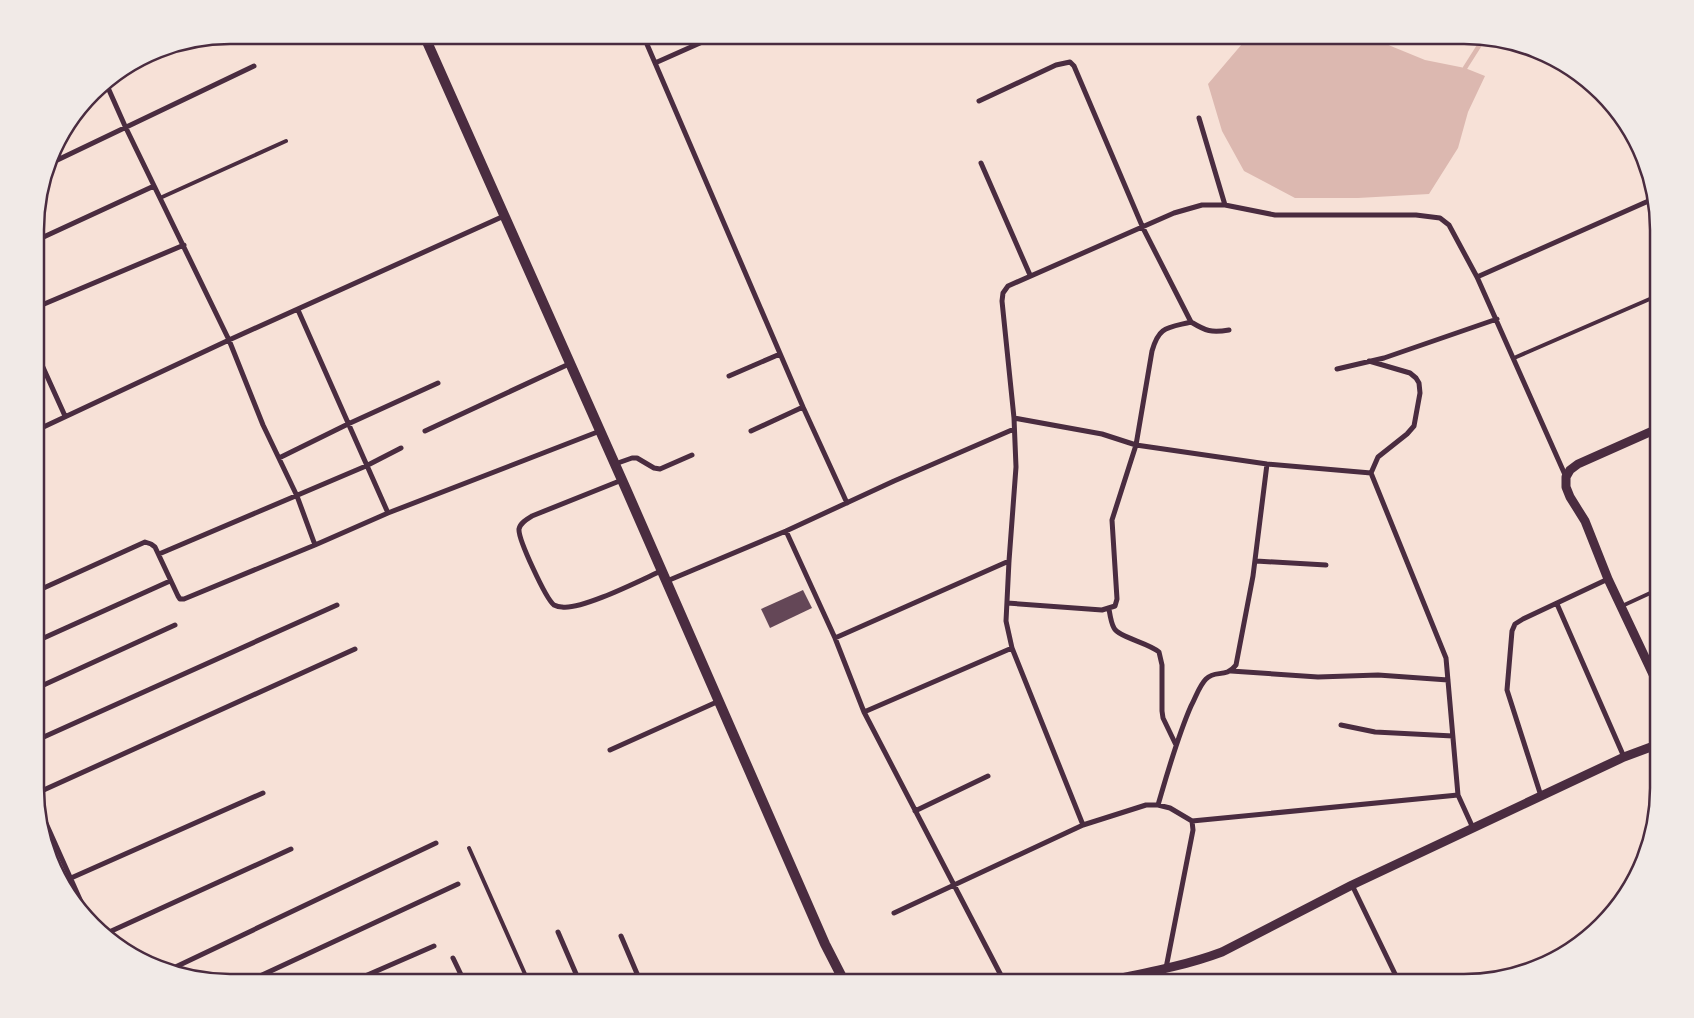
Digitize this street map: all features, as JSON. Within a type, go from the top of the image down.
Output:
[{"type":"main road","points":[[428,44],[840,974]]},
{"type":"street","points":[[647,44],[803,407],[847,503]]},
{"type":"street","points":[[655,62],[697,44]]},
{"type":"street","points":[[980,101],[1056,65],[1070,62],[1074,66],[1143,228],[1191,322],[1205,330],[1216,332],[1229,330]]},
{"type":"street","points":[[58,160],[254,66]]},
{"type":"street","points":[[109,88],[125,126],[229,340],[263,425],[297,496],[315,545]]},
{"type":"street","points":[[1198,118],[1225,205]]},
{"type":"street","points":[[981,163],[1030,276]]},
{"type":"street","points":[[44,237],[154,186]]},
{"type":"street","points":[[1476,277],[1648,201]]},
{"type":"street","points":[[1083,825],[1012,648],[1006,622],[1016,467],[1014,418],[1002,301],[1003,294],[1008,286],[1030,276],[1174,213],[1202,205],[1225,205],[1275,215],[1416,215],[1440,218],[1449,225],[1514,358],[1566,477],[1566,487],[1570,497],[1585,521],[1608,579],[1650,669]]},
{"type":"street","points":[[44,426],[229,340],[504,216]]},
{"type":"street","points":[[44,304],[184,245]]},
{"type":"street","points":[[298,310],[388,513]]},
{"type":"street","points":[[1337,369],[1384,358],[1496,319]]},
{"type":"street","points":[[1008,603],[1102,610],[1116,606],[1112,520],[1136,445],[1152,351],[1156,336],[1164,330],[1191,322]]},
{"type":"street","points":[[729,376],[780,354]]},
{"type":"street","points":[[1369,361],[1410,372],[1419,383],[1420,393],[1414,426],[1378,457],[1370,473],[1446,658],[1458,795],[1473,828]]},
{"type":"street","points":[[425,431],[569,364]]},
{"type":"street","points":[[44,370],[65,416]]},
{"type":"street","points":[[279,458],[438,383]]},
{"type":"street","points":[[751,430],[803,407]]},
{"type":"street","points":[[1014,418],[1102,434],[1136,445],[1267,464],[1370,473]]},
{"type":"street","points":[[622,480],[532,516],[521,525],[519,531],[526,552],[541,584],[554,605],[562,608],[578,606],[786,531],[1014,429]]},
{"type":"street","points":[[44,588],[145,542],[151,544],[159,554],[178,596],[180,599],[184,599],[388,513],[600,431]]},
{"type":"street","points":[[1566,477],[1570,470],[1578,464],[1650,432]]},
{"type":"street","points":[[159,554],[366,466],[401,448]]},
{"type":"street","points":[[615,465],[637,458],[654,468],[660,469],[692,455]]},
{"type":"street","points":[[1231,671],[1236,665],[1256,561],[1267,464]]},
{"type":"street","points":[[786,531],[834,638],[864,712],[1000,974]]},
{"type":"street","points":[[834,638],[1009,561]]},
{"type":"street","points":[[1256,561],[1326,565]]},
{"type":"street","points":[[1541,796],[1511,704],[1507,684],[1512,631],[1515,624],[1608,579]]},
{"type":"street","points":[[44,638],[170,581]]},
{"type":"street","points":[[1557,604],[1624,757]]},
{"type":"street","points":[[44,737],[337,605]]},
{"type":"street","points":[[1109,609],[1116,632],[1148,645],[1159,652],[1162,665],[1163,718],[1176,746]]},
{"type":"street","points":[[44,685],[175,625]]},
{"type":"street","points":[[864,712],[1012,648]]},
{"type":"street","points":[[44,789],[355,649]]},
{"type":"street","points":[[1158,805],[1180,731],[1200,688],[1207,678],[1214,674],[1231,671],[1318,677],[1378,675],[1448,680]]},
{"type":"street","points":[[610,750],[718,701]]},
{"type":"street","points":[[1341,725],[1375,732],[1453,736]]},
{"type":"street","points":[[1138,974],[1206,958],[1222,952],[1352,885],[1624,757],[1650,747]]},
{"type":"street","points":[[915,811],[988,776]]},
{"type":"street","points":[[70,878],[263,793]]},
{"type":"street","points":[[894,913],[1083,825],[1146,805],[1170,808],[1192,820],[1458,795]]},
{"type":"street","points":[[1166,968],[1193,830],[1192,820]]},
{"type":"street","points":[[48,828],[78,896]]},
{"type":"street","points":[[177,966],[436,844]]},
{"type":"street","points":[[111,931],[291,849]]},
{"type":"street","points":[[264,974],[458,884]]},
{"type":"street","points":[[1352,885],[1396,974]]},
{"type":"street","points":[[558,932],[576,974]]},
{"type":"street","points":[[621,936],[637,974]]},
{"type":"street","points":[[370,974],[434,946]]},
{"type":"street","points":[[453,958],[461,974]]},
{"type":"lane","points":[[160,198],[286,141]]},
{"type":"lane","points":[[1514,358],[1650,299]]},
{"type":"lane","points":[[1621,607],[1650,593]]},
{"type":"lane","points":[[469,848],[525,974]]},
{"type":"shaded area","points":[[1242,44],[1386,44],[1425,60],[1465,68],[1485,76],[1468,112],[1458,148],[1429,194],[1358,198],[1295,198],[1244,171],[1222,131],[1208,84]]},
{"type":"building","points":[[803,590],[812,608],[770,628],[761,609]]},
{"type":"waterway","points":[[1465,68],[1480,44]]}]
